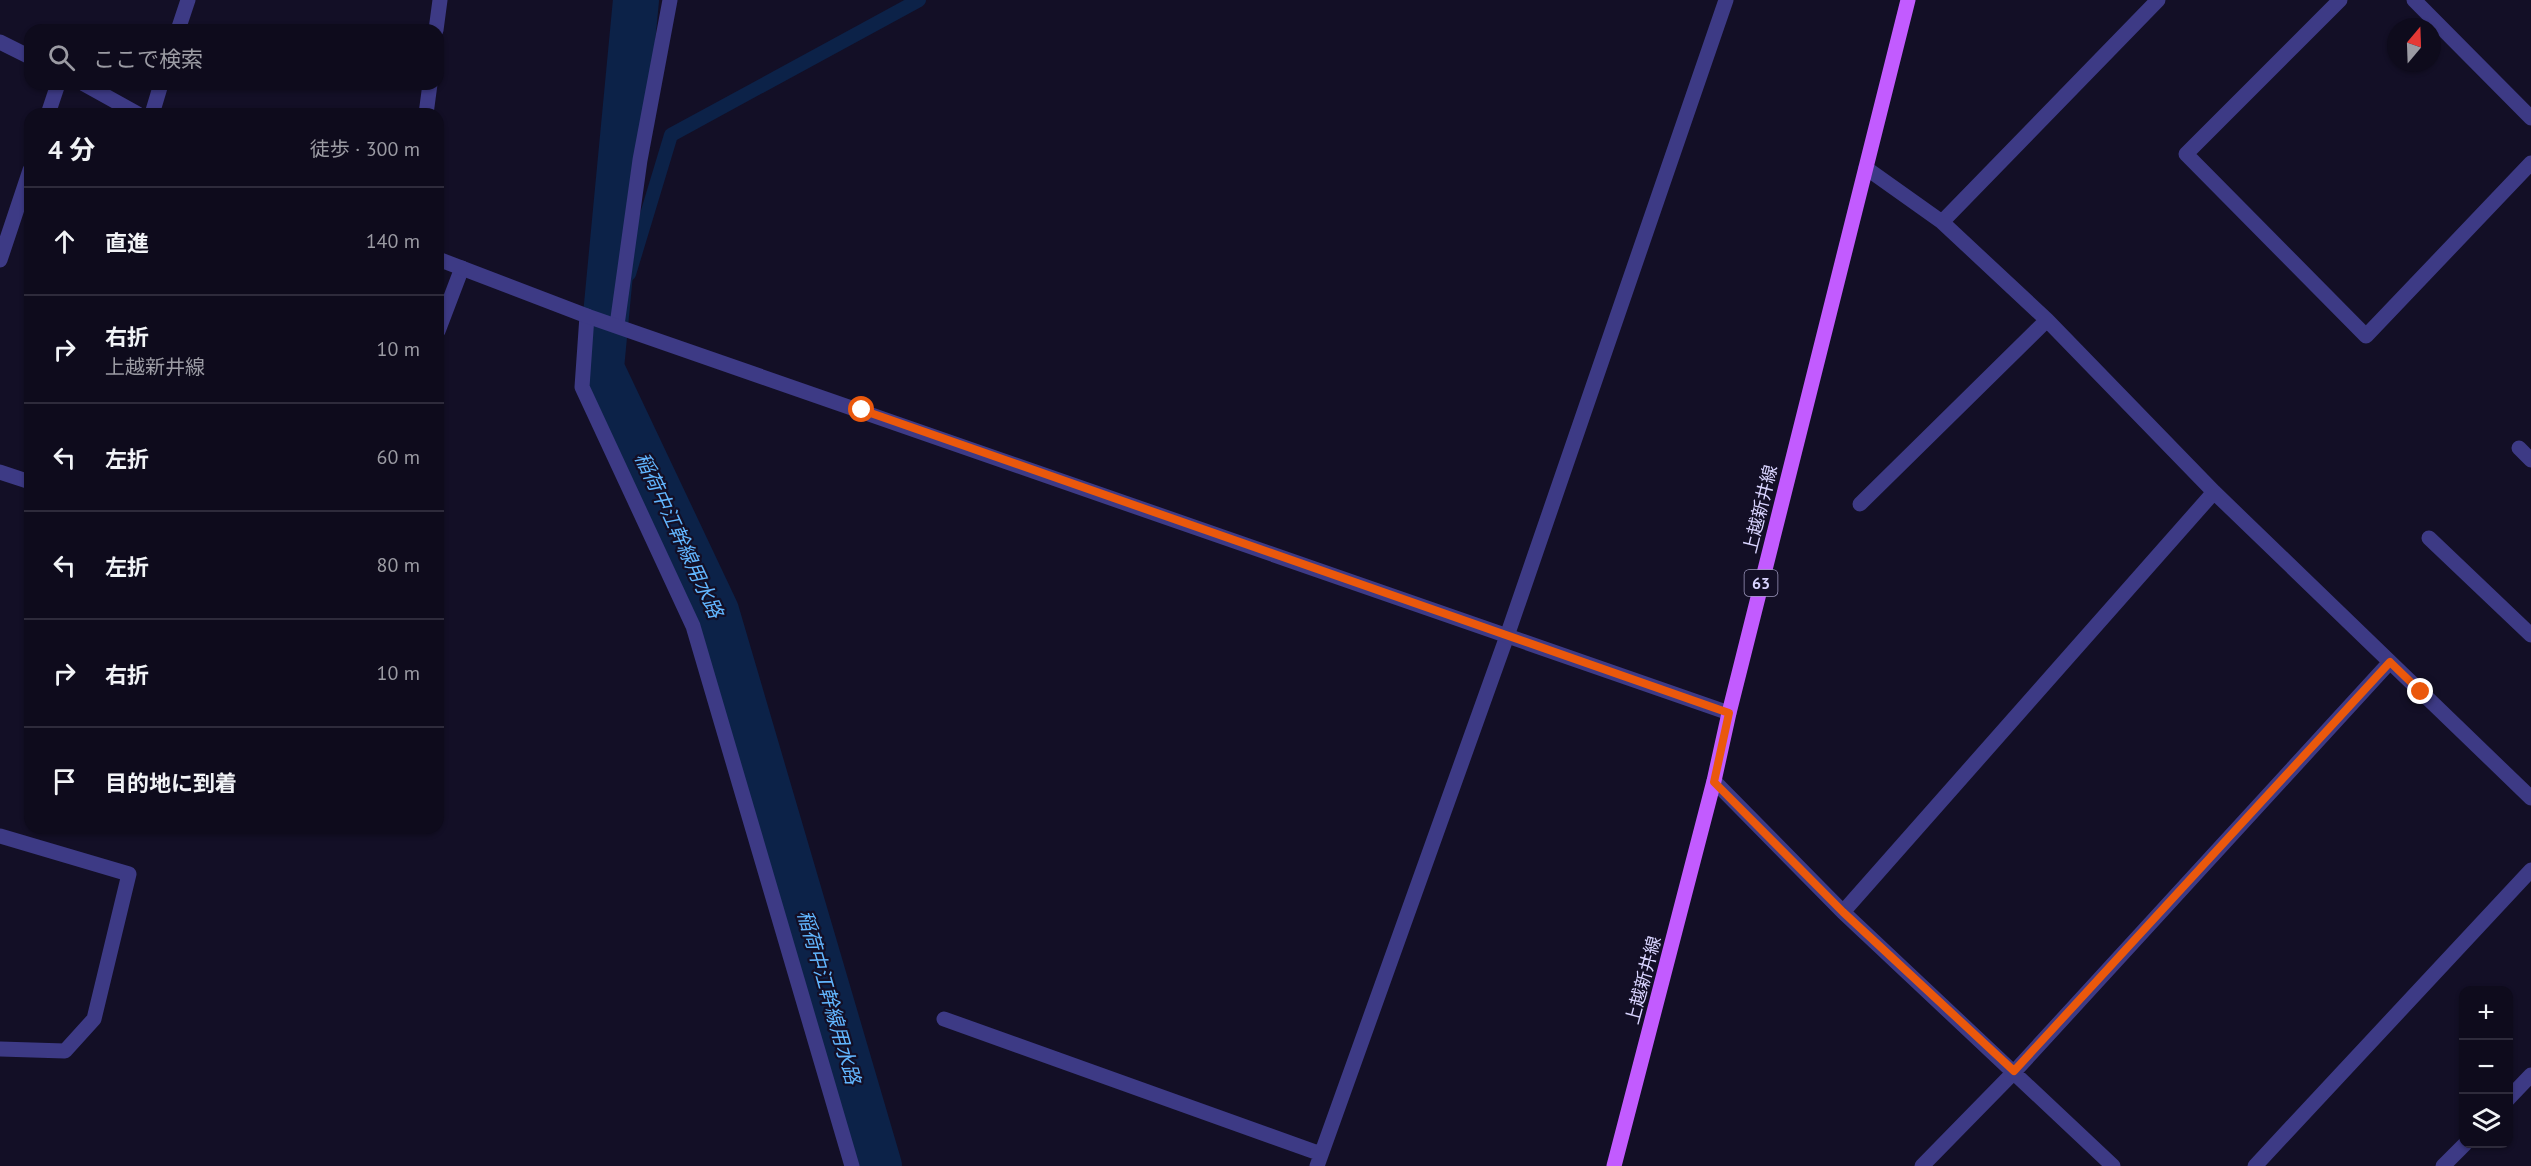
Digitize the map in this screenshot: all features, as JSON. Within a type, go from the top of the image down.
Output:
[{"type":"main road","name":"上越新井線","points":[[1614,1166],[1714,782],[1729,713],[1908,0]]},
{"type":"street","points":[[180,24],[188,0]]},
{"type":"street","points":[[437,24],[440,0]]},
{"type":"street","points":[[617,325],[640,160],[670,0]]},
{"type":"street","points":[[944,1019],[1319,1160],[1507,636],[1726,0]]},
{"type":"street","points":[[1942,222],[2158,0]]},
{"type":"street","points":[[2340,0],[2186,154],[2366,336],[2531,163]]},
{"type":"street","points":[[2414,0],[2531,118]]},
{"type":"street","points":[[0,42],[24,54]]},
{"type":"street","points":[[50,108],[56,90]]},
{"type":"street","points":[[95,90],[127,108]]},
{"type":"street","points":[[154,108],[159,90]]},
{"type":"street","points":[[427,108],[429,90]]},
{"type":"street","points":[[1866,168],[1942,222],[2047,320],[2214,492],[2531,798]]},
{"type":"street","points":[[0,260],[24,188]]},
{"type":"street","points":[[444,261],[587,316],[1729,713]]},
{"type":"street","points":[[444,315],[462,268]]},
{"type":"street","points":[[587,316],[582,387],[693,626],[852,1166]]},
{"type":"street","points":[[1860,504],[2047,320]]},
{"type":"street","points":[[2519,448],[2531,460]]},
{"type":"street","points":[[0,471],[24,480]]},
{"type":"street","points":[[1843,912],[2214,492]]},
{"type":"street","points":[[2429,538],[2531,635]]},
{"type":"street","points":[[1922,1166],[2014,1071],[2390,662]]},
{"type":"street","points":[[1714,782],[1843,912],[2113,1166]]},
{"type":"street","points":[[0,836],[129,874],[94,1019],[65,1051],[0,1049]]},
{"type":"street","points":[[2255,1166],[2531,870]]},
{"type":"street","points":[[2513,1094],[2531,1076]]},
{"type":"street","points":[[2443,1166],[2460,1148]]},
{"type":"waterway","name":"稲荷中江幹線用水路","points":[[636,0],[601,368],[716,611],[879,1166]]},
{"type":"waterway","points":[[629,274],[671,135],[919,0]]},
{"type":"waterway","points":[[601,368],[617,316]]},
{"type":"route","points":[[862,410],[1729,713],[1714,782],[1843,912],[2014,1071],[2390,662],[2421,692]]}]
